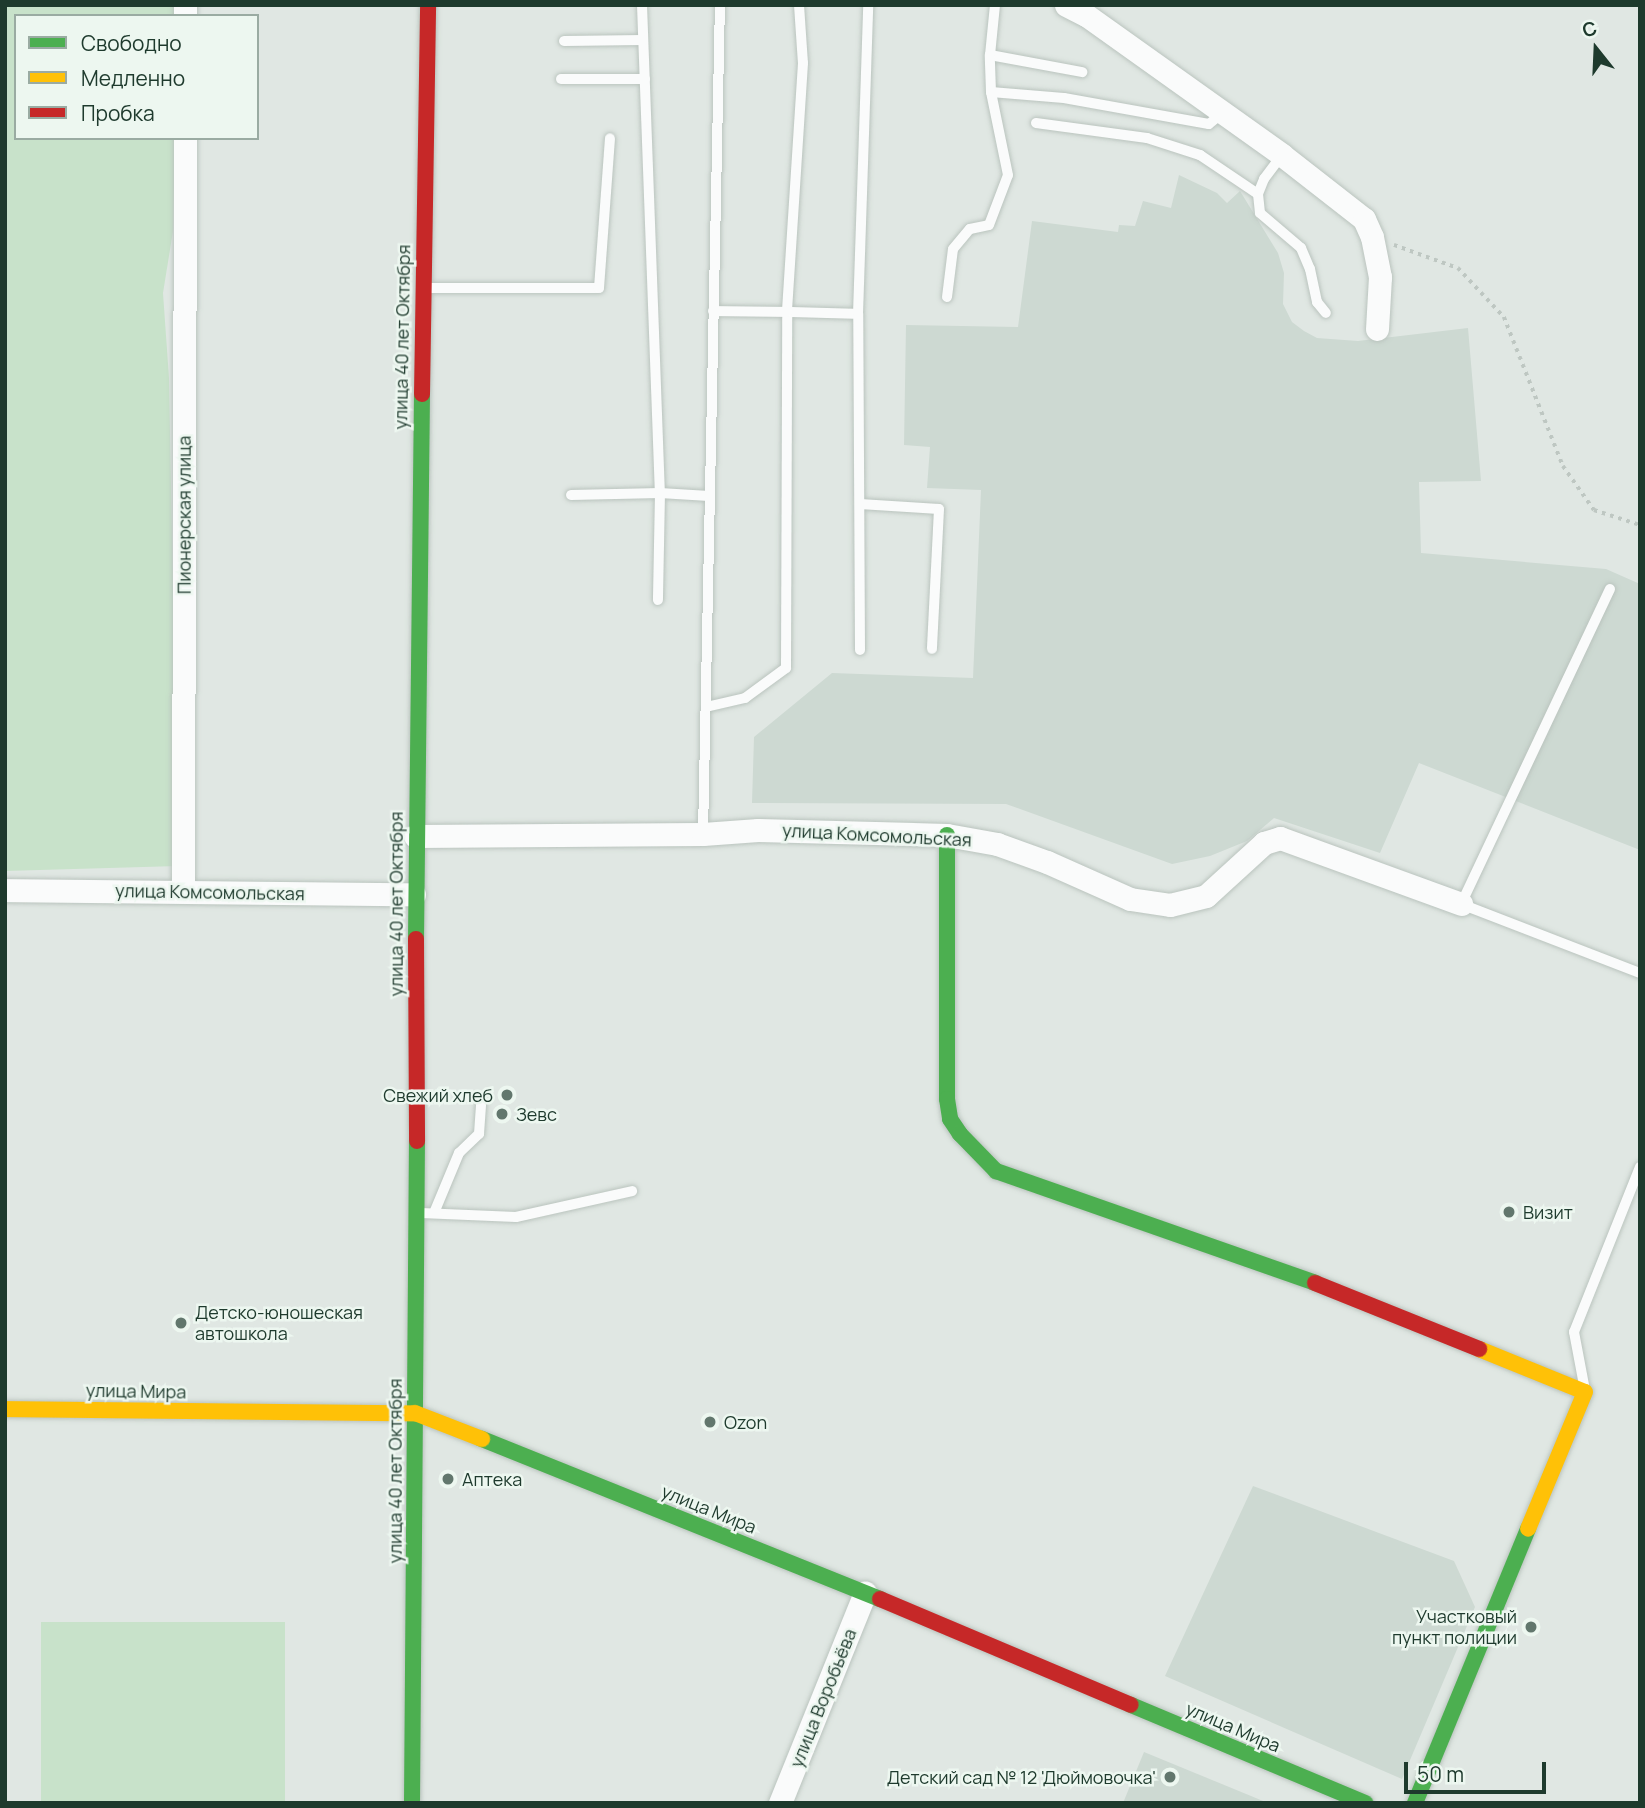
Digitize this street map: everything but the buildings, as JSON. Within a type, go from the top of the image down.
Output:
[{"type":"street","name":"улица 40 лет Октября","points":[[412,1803],[415,1413],[426,1213],[414,894],[428,5]]},
{"type":"street","points":[[1066,5],[1086,15],[1282,155],[1364,219],[1373,237],[1380,277],[1377,329]]},
{"type":"street","name":"Пионерская улица","points":[[183,891],[185,140]]},
{"type":"street","name":"улица Комсомольская","points":[[415,836],[703,834],[794,830],[947,835],[997,844],[1047,862],[1130,899],[1170,905],[1206,896],[1264,843],[1280,838],[1461,904]]},
{"type":"street","points":[[947,835],[947,1099],[950,1119],[960,1134],[996,1171],[1351,1296],[1585,1392],[1415,1803]]},
{"type":"street","name":"улица Комсомольская","points":[[5,890],[414,894]]},
{"type":"street","name":"улица Мира","points":[[5,1409],[415,1413],[865,1593],[1365,1803]]},
{"type":"street","name":"улица Воробьёва","points":[[780,1803],[865,1593]]},
{"type":"lane","points":[[642,5],[660,492],[658,600]]},
{"type":"lane","points":[[703,834],[720,5]]},
{"type":"lane","points":[[706,707],[745,698],[786,668],[787,312],[803,64],[799,5]]},
{"type":"lane","points":[[860,650],[858,314],[868,5]]},
{"type":"lane","points":[[947,297],[953,249],[970,229],[989,225],[1008,174],[991,92],[990,55],[995,5]]},
{"type":"lane","points":[[564,41],[643,40]]},
{"type":"lane","points":[[990,55],[1082,72]]},
{"type":"lane","points":[[561,79],[645,79]]},
{"type":"lane","points":[[991,92],[1064,98],[1209,124],[1222,113]]},
{"type":"lane","points":[[1036,123],[1147,138],[1200,155],[1258,194]]},
{"type":"lane","points":[[422,288],[599,288],[610,138]]},
{"type":"lane","points":[[1282,155],[1264,179],[1258,194],[1260,213],[1301,248],[1310,269],[1317,302],[1326,313]]},
{"type":"lane","points":[[713,311],[858,314]]},
{"type":"lane","points":[[570,495],[660,492],[709,496]]},
{"type":"lane","points":[[860,504],[939,509],[932,649]]},
{"type":"lane","points":[[1610,589],[1461,904],[1640,973]]},
{"type":"lane","points":[[481,1105],[479,1134],[459,1153],[426,1213],[516,1217],[632,1191]]},
{"type":"lane","points":[[1585,1392],[1574,1332],[1640,1167]]},
{"type":"path","points":[[1373,237],[1458,268],[1504,317],[1563,466],[1594,510],[1640,526]]},
{"type":"shaded area","points":[[1179,175],[1217,193],[1227,203],[1240,191],[1278,253],[1284,273],[1283,304],[1292,322],[1317,338],[1358,341],[1468,328],[1481,481],[1419,482],[1421,553],[1606,569],[1640,584],[1640,850],[1419,763],[1380,853],[1274,818],[1247,841],[1210,856],[1172,864],[1006,804],[752,803],[754,737],[832,673],[973,678],[981,490],[927,488],[930,447],[904,445],[906,325],[1018,327],[1032,221],[1118,232],[1119,225],[1135,226],[1143,201],[1171,208]]},
{"type":"shaded area","points":[[1253,1486],[1454,1561],[1475,1607],[1402,1779],[1165,1676]]},
{"type":"shaded area","name":"Детский сад № 12 'Дюймовочка'","points":[[1144,1752],[1268,1803],[1123,1803]]},
{"type":"green space","points":[[5,5],[176,5],[176,14],[14,14],[14,140],[175,140],[173,231],[163,293],[169,378],[178,866],[5,871]]},
{"type":"green space","points":[[41,1622],[285,1622],[285,1803],[41,1803]]},
{"type":"traffic: fast","points":[[416,939],[422,394]]},
{"type":"traffic: fast","points":[[947,835],[947,1099],[950,1119],[960,1134],[996,1171],[1315,1283]]},
{"type":"traffic: fast","points":[[412,1803],[417,1141]]},
{"type":"traffic: fast","points":[[482,1439],[880,1599]]},
{"type":"traffic: fast","points":[[1415,1803],[1528,1529]]},
{"type":"traffic: fast","points":[[1131,1705],[1365,1803]]},
{"type":"traffic: slow","points":[[1479,1349],[1585,1392],[1528,1529]]},
{"type":"traffic: slow","points":[[5,1409],[415,1413],[482,1439]]},
{"type":"traffic: jam","points":[[422,394],[428,5]]},
{"type":"traffic: jam","points":[[416,939],[417,1141]]},
{"type":"traffic: jam","points":[[1315,1283],[1479,1349]]},
{"type":"traffic: jam","points":[[880,1599],[1131,1705]]},
{"type":"place","name":"Свежий хлеб","points":[[507,1095]]},
{"type":"place","name":"Зевс","points":[[502,1114]]},
{"type":"place","name":"Визит","points":[[1509,1212]]},
{"type":"place","name":"Детско-юношеская автошкола","points":[[181,1323]]},
{"type":"place","name":"Ozon","points":[[710,1422]]},
{"type":"place","name":"Аптека","points":[[448,1479]]},
{"type":"place","name":"Участковый пункт полиции","points":[[1531,1627]]},
{"type":"place","name":"Детский сад № 12 'Дюймовочка'","points":[[1170,1777]]}]
